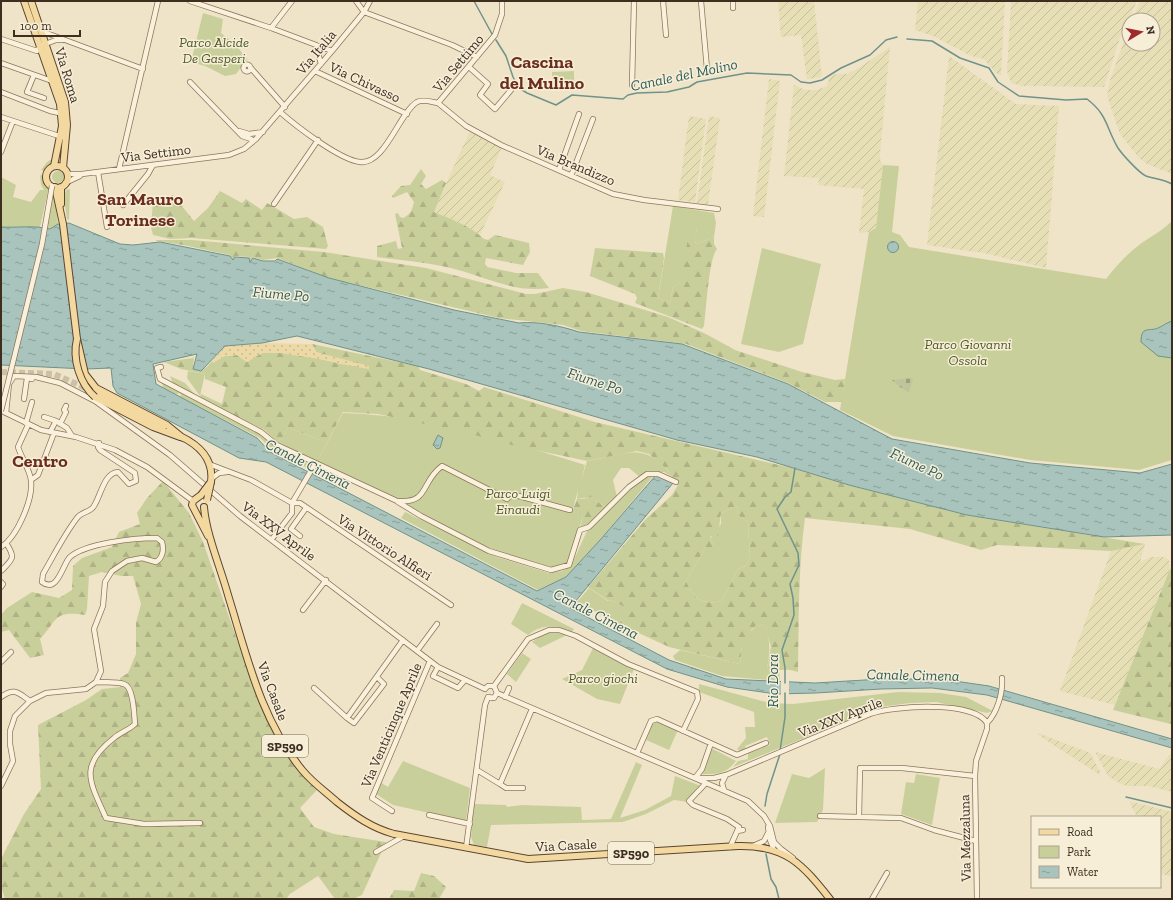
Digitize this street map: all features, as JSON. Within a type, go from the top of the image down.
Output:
[{"type":"main road","name":"Via Roma","points":[[24,1],[45,44],[52,81],[64,114]]},
{"type":"main road","name":"Via Roma","points":[[30,1],[65,102],[63,135]]},
{"type":"main road","points":[[63,135],[54,166],[49,169],[46,174],[47,181],[53,187],[60,211],[82,366],[89,380],[99,390],[167,425],[183,438],[198,447],[209,464],[211,481],[205,504],[201,510],[195,510]]},
{"type":"main road","points":[[60,211],[67,174],[63,168],[63,135]]},
{"type":"main road","points":[[54,166],[63,168]]},
{"type":"main road","points":[[53,187],[64,185]]},
{"type":"main road","points":[[77,339],[76,350],[80,376],[86,389],[153,427],[183,438]]},
{"type":"main road","points":[[205,504],[202,500],[197,499],[211,481]]},
{"type":"main road","name":"SP590","points":[[197,499],[193,507],[212,542]]},
{"type":"main road","name":"SP590","points":[[205,504],[212,542]]},
{"type":"main road","name":"Via Casale","points":[[212,542],[263,704],[272,724],[287,750],[304,772],[320,788],[364,822],[380,830],[404,836],[528,859],[752,846],[774,850],[794,859],[830,899]]},
{"type":"street","points":[[119,169],[158,1]]},
{"type":"street","points":[[190,1],[271,28],[332,51]]},
{"type":"street","points":[[271,28],[292,1]]},
{"type":"street","points":[[356,1],[364,12],[452,45],[477,57]]},
{"type":"street","name":"Via Italia","points":[[280,112],[364,12],[370,1]]},
{"type":"street","name":"Via Settimo","points":[[67,174],[82,174],[229,155],[244,149],[280,112],[318,140],[346,158],[360,162],[370,160],[378,155],[407,114],[418,102],[427,100],[438,103],[469,67],[495,35],[502,14],[502,1]]},
{"type":"street","points":[[632,84],[634,1]]},
{"type":"street","points":[[663,1],[666,35]]},
{"type":"street","points":[[702,1],[707,68]]},
{"type":"street","points":[[733,1],[733,8]]},
{"type":"street","points":[[41,31],[143,69]]},
{"type":"street","points":[[1,39],[37,51],[45,44],[64,40]]},
{"type":"street","points":[[316,45],[321,64]]},
{"type":"street","points":[[1,63],[52,81]]},
{"type":"street","points":[[250,67],[285,106]]},
{"type":"street","points":[[469,67],[488,84],[480,95],[495,109],[511,90]]},
{"type":"street","name":"Via Chivasso","points":[[315,71],[407,114]]},
{"type":"street","points":[[34,74],[27,92],[44,98]]},
{"type":"street","points":[[190,82],[239,131],[242,136],[251,138],[253,141]]},
{"type":"street","points":[[1,92],[50,111],[64,114]]},
{"type":"street","name":"Via Brandizzo","points":[[438,103],[466,126],[501,145],[613,194],[644,200],[718,209]]},
{"type":"street","points":[[558,170],[579,114]]},
{"type":"street","points":[[1,117],[63,135]]},
{"type":"street","points":[[571,176],[593,119]]},
{"type":"street","points":[[2,149],[13,121]]},
{"type":"street","points":[[239,131],[249,134],[262,132]]},
{"type":"street","points":[[274,204],[318,140]]},
{"type":"street","points":[[123,205],[148,174],[153,165]]},
{"type":"street","points":[[98,172],[107,227]]},
{"type":"street","points":[[64,185],[82,174]]},
{"type":"street","points":[[53,187],[42,244],[3,412],[27,424],[52,433],[72,436],[99,443],[147,466],[197,499]]},
{"type":"street","points":[[161,367],[157,368],[158,377],[160,379],[261,432],[278,445],[397,501],[421,516],[489,551],[551,570],[569,565],[580,530],[589,528],[625,491],[647,474],[658,474],[676,482]]},
{"type":"street","name":"Via XXV Aprile","points":[[3,412],[9,384],[14,376],[43,378],[64,385],[95,401],[170,455],[240,516],[326,580],[438,667],[485,689]]},
{"type":"street","name":"Via XXV Aprile","points":[[24,399],[27,378],[64,385]]},
{"type":"street","points":[[1,547],[6,543],[27,509],[31,480],[18,447],[27,424],[32,402]]},
{"type":"street","points":[[31,480],[38,475],[52,433],[66,412],[64,410],[66,406]]},
{"type":"street","points":[[44,417],[66,428],[72,436]]},
{"type":"street","points":[[1,786],[13,761],[10,744],[10,730],[15,716],[30,701],[46,693],[86,689],[96,682],[101,671],[94,629],[103,606],[105,582],[112,571],[128,561],[142,558],[154,562],[158,560],[164,547],[160,540],[153,538],[91,547],[70,557],[60,577],[54,582],[47,584],[42,582],[43,574],[71,526],[79,516],[94,506],[109,476],[118,472],[129,484],[136,481],[136,476],[130,468],[100,450],[98,447],[99,443]]},
{"type":"street","name":"Via Vittorio Alfieri","points":[[209,464],[264,486],[292,503],[300,503],[451,605]]},
{"type":"street","points":[[272,539],[292,513],[292,503],[316,464]]},
{"type":"street","points":[[397,501],[409,502],[420,497],[433,472],[442,466],[507,499],[511,495],[514,495],[570,510]]},
{"type":"street","points":[[211,481],[219,472],[231,473]]},
{"type":"street","points":[[300,536],[291,530],[306,508]]},
{"type":"street","points":[[1,571],[13,558],[13,554],[6,543]]},
{"type":"street","points":[[303,610],[326,580]]},
{"type":"street","points":[[1,582],[3,584],[1,587]]},
{"type":"street","name":"Via Venticinque Aprile","points":[[417,651],[437,624]]},
{"type":"street","points":[[494,686],[528,639],[549,630],[559,630],[576,636],[628,664],[697,692],[698,699],[683,731]]},
{"type":"street","name":"Via Venticinque Aprile","points":[[377,677],[384,684],[354,723],[347,718],[404,640]]},
{"type":"street","points":[[1,662],[11,652]]},
{"type":"street","name":"Via Venticinque Aprile","points":[[392,811],[372,798],[430,661]]},
{"type":"street","name":"Via Venticinque Aprile","points":[[438,667],[433,676],[458,688],[465,680]]},
{"type":"street","points":[[987,723],[991,719],[998,704],[1003,687],[1002,678]]},
{"type":"street","points":[[96,682],[123,684],[128,686],[131,691],[135,724],[115,737],[99,751],[89,774],[106,818],[144,824],[200,823]]},
{"type":"street","points":[[488,686],[494,686],[497,693],[494,698],[488,697],[485,693],[485,689],[488,686]]},
{"type":"street","points":[[314,688],[347,718]]},
{"type":"street","points":[[505,697],[509,688]]},
{"type":"street","points":[[1,697],[11,691],[16,691],[30,701]]},
{"type":"street","name":"Via XXV Aprile","points":[[497,693],[748,801],[767,821],[774,842],[794,859]]},
{"type":"street","name":"Via Venticinque Aprile","points":[[362,697],[370,703]]},
{"type":"street","points":[[466,848],[485,705],[488,697]]},
{"type":"street","name":"Via XXV Aprile","points":[[695,778],[718,777],[726,775],[870,714],[902,707],[934,707],[966,711],[979,715],[987,723]]},
{"type":"street","points":[[500,784],[532,709]]},
{"type":"street","points":[[637,753],[651,721],[654,719],[737,755],[766,743]]},
{"type":"street","name":"Via Mezzaluna","points":[[977,899],[975,776],[976,761],[987,729],[987,723]]},
{"type":"street","points":[[695,778],[702,769],[710,746]]},
{"type":"street","name":"Via Mezzaluna","points":[[858,817],[860,768],[902,768],[975,776]]},
{"type":"street","points":[[477,770],[506,788],[515,790],[523,788]]},
{"type":"street","points":[[724,790],[722,783],[726,775]]},
{"type":"street","points":[[706,783],[691,798],[690,803],[727,819],[739,827],[730,847]]},
{"type":"street","points":[[429,815],[470,824]]},
{"type":"street","points":[[820,816],[901,818],[934,830],[976,841]]},
{"type":"street","points":[[767,821],[768,833],[774,850]]},
{"type":"street","points":[[737,831],[744,830]]},
{"type":"street","points":[[752,846],[764,841],[768,833]]},
{"type":"street","points":[[376,852],[404,836]]},
{"type":"street","points":[[872,899],[887,873]]},
{"type":"shaded area","points":[[778,1],[814,1],[822,77],[807,79],[801,35],[781,37]]},
{"type":"shaded area","points":[[918,1],[1005,1],[1001,76],[996,73],[984,59],[971,56],[933,36],[915,30]]},
{"type":"shaded area","points":[[1011,1],[1137,1],[1132,12],[1121,12],[1121,35],[1104,87],[1021,86],[1011,83],[1007,71]]},
{"type":"shaded area","points":[[1140,1],[1172,1],[1172,174],[1147,164],[1139,158],[1120,134],[1107,96],[1110,80],[1121,49],[1121,52],[1161,52],[1161,12],[1135,12]]},
{"type":"shaded area","points":[[890,47],[880,153],[880,159],[883,165],[876,228],[869,232],[859,233],[864,189],[818,185],[819,178],[784,176],[794,85],[805,90],[817,90],[827,86],[830,77],[836,74],[846,74],[857,69]]},
{"type":"shaded area","points":[[949,56],[1016,104],[1059,106],[1046,268],[984,253],[927,245]]},
{"type":"shaded area","points":[[769,79],[780,81],[764,217],[753,216]]},
{"type":"shaded area","points":[[689,116],[706,119],[695,202],[678,200]]},
{"type":"shaded area","points":[[709,116],[720,118],[708,205],[697,203]]},
{"type":"shaded area","points":[[470,131],[502,147],[490,175],[505,182],[480,235],[433,212]]},
{"type":"shaded area","points":[[1145,544],[1140,562],[1151,557],[1165,557],[1169,560],[1170,569],[1115,705],[1060,691],[1111,551]]},
{"type":"shaded area","points":[[1038,733],[1090,753],[1100,771],[1100,775],[1037,734]]},
{"type":"shaded area","points":[[1095,752],[1159,769],[1170,754],[1172,754],[1172,792],[1148,786],[1127,786],[1119,783],[1108,776]]},
{"type":"shaded area","points":[[1129,801],[1172,812],[1172,876],[1161,874],[1161,816],[1136,816]]},
{"type":"green space","name":"Parco Alcide De Gasperi","points":[[203,13],[223,19],[221,33],[236,45],[247,59],[236,74],[225,76],[205,66],[191,62]]},
{"type":"green space","points":[[574,71],[574,82],[552,82],[552,72]]},
{"type":"green space","points":[[52,159],[51,164],[46,171],[41,170],[47,162]]},
{"type":"green space","name":"Parco Giovanni Ossola","points":[[883,165],[899,166],[892,232],[900,235],[909,247],[1106,279],[1117,265],[1139,245],[1172,221],[1172,460],[1139,470],[1030,460],[893,436],[840,410],[869,232],[876,228]]},
{"type":"green space","points":[[421,169],[426,176],[421,184],[426,189],[442,180],[446,183],[434,212],[467,227],[479,234],[484,239],[488,240],[495,235],[529,243],[530,252],[523,265],[486,258],[485,264],[487,267],[516,273],[538,273],[549,288],[527,289],[505,285],[441,266],[377,257],[377,246],[396,241],[398,249],[402,248],[395,214],[398,213],[400,217],[403,218],[408,215],[411,212],[414,202],[407,192],[393,198],[392,196],[401,186],[410,185]]},
{"type":"green space","points":[[60,171],[63,172],[63,182],[56,183],[53,182],[52,175],[53,172]]},
{"type":"green space","points":[[40,175],[44,176],[49,187],[40,227],[1,227],[1,177],[16,185],[13,197],[31,202],[40,190],[44,190],[41,185]]},
{"type":"green space","points":[[70,189],[69,220],[67,219],[64,197],[66,190]]},
{"type":"green space","points":[[220,191],[242,203],[246,199],[262,210],[267,203],[294,219],[307,217],[323,227],[328,246],[326,249],[192,238],[170,239],[153,235],[151,227],[153,201],[173,195],[194,221],[208,208]]},
{"type":"green space","points":[[54,193],[58,224],[50,229],[46,228]]},
{"type":"green space","points":[[673,206],[714,213],[716,223],[714,237],[696,244],[694,237],[697,232],[696,227],[678,284],[673,287],[670,303],[658,298]]},
{"type":"green space","points":[[691,227],[696,227],[697,232],[694,237],[696,244],[714,237],[714,244],[717,249],[712,262],[704,326],[702,329],[635,303],[637,298],[635,294],[590,276],[595,248],[663,253],[664,258],[658,298],[670,303],[673,287],[678,284]]},
{"type":"green space","points":[[156,240],[192,240],[324,252],[426,268],[526,294],[535,294],[563,288],[586,292],[668,317],[706,334],[735,350],[802,372],[835,380],[845,379],[842,402],[825,402],[788,383],[686,344],[581,331],[563,325],[499,318],[329,278],[277,258],[263,260],[253,257],[250,262],[249,257],[235,256],[233,260],[230,255]]},
{"type":"green space","points":[[762,248],[821,264],[803,344],[779,352],[741,344]]},
{"type":"green space","points":[[312,344],[418,366],[420,370],[466,384],[479,391],[484,387],[595,422],[792,468],[849,485],[967,515],[1145,544],[1111,551],[997,545],[981,550],[910,529],[805,518],[800,575],[798,672],[790,670],[767,669],[771,647],[765,626],[757,625],[751,630],[751,639],[742,646],[740,664],[669,647],[619,624],[627,608],[611,600],[609,601],[588,587],[646,519],[672,495],[678,485],[667,469],[649,454],[637,451],[587,461],[378,414],[343,412],[319,458],[313,456],[319,440],[288,427],[282,439],[277,441],[263,429],[207,403],[200,396],[201,394],[222,404],[226,387],[205,379],[205,374],[181,369],[164,362],[193,358],[194,356],[193,369],[202,370],[212,361],[213,362],[225,356],[237,355],[247,362],[257,355],[271,352],[302,356],[341,364],[341,360],[316,352]],"holes":[[[737,506],[738,515],[748,522],[750,558],[746,566],[738,569],[722,601],[709,602],[700,600],[692,593],[686,581],[705,548],[710,551],[716,550],[710,539],[711,536],[718,536],[721,513]]]},
{"type":"green space","points":[[188,371],[205,374],[200,396],[187,378]]},
{"type":"green space","points":[[170,376],[185,383],[198,398],[173,384]]},
{"type":"green space","points":[[913,378],[909,393],[892,380]]},
{"type":"green space","points":[[162,382],[253,429],[277,446],[309,464],[309,469],[277,454],[260,438],[180,397],[181,394],[178,393],[177,395],[163,388]]},
{"type":"green space","name":"Parco Luigi Einaudi","points":[[343,413],[374,415],[435,424],[526,447],[585,465],[581,481],[587,461],[634,452],[654,458],[663,465],[673,477],[664,472],[661,472],[660,477],[654,475],[601,539],[566,577],[538,590],[401,518],[405,512],[497,557],[549,573],[562,571],[571,566],[587,531],[620,498],[646,477],[640,477],[629,468],[621,468],[613,480],[617,497],[607,508],[597,501],[589,498],[577,499],[578,490],[573,509],[583,516],[568,564],[558,568],[547,568],[499,552],[459,534],[396,499],[325,467],[277,441],[282,439],[288,427],[319,440],[319,458]]},
{"type":"green space","points":[[163,481],[189,513],[203,542],[258,700],[264,713],[283,748],[317,790],[300,808],[314,827],[334,834],[386,842],[362,895],[353,899],[335,899],[318,876],[290,894],[286,899],[5,899],[1,886],[1,859],[24,814],[41,789],[38,725],[86,700],[102,689],[120,687],[120,678],[128,673],[136,654],[136,623],[141,604],[133,576],[121,576],[102,572],[89,576],[87,609],[85,615],[67,614],[61,615],[57,618],[40,639],[44,655],[30,658],[9,630],[1,632],[1,615],[7,608],[32,592],[59,598],[72,590],[73,566],[82,558],[112,547],[119,532],[140,524],[137,513],[147,498]]},
{"type":"green space","points":[[592,489],[598,492],[598,497],[595,500],[607,508],[589,526],[580,528],[583,516],[572,512],[577,499],[589,498]]},
{"type":"green space","points":[[737,506],[738,515],[748,522],[750,558],[746,566],[738,569],[722,601],[703,601],[692,592],[686,581],[705,548],[714,546],[710,539],[721,524],[721,513]]},
{"type":"green space","points":[[1170,569],[1172,569],[1171,724],[1113,710]]},
{"type":"green space","points":[[589,588],[608,601],[611,600],[628,608],[619,624],[577,602]]},
{"type":"green space","points":[[522,603],[574,629],[572,632],[555,627],[544,627],[533,631],[528,635],[511,624]]},
{"type":"green space","points":[[757,625],[765,626],[769,647],[767,669],[779,671],[780,680],[778,681],[722,676],[675,660],[673,656],[680,650],[740,664],[742,645],[751,639],[751,631]]},
{"type":"green space","points":[[554,632],[567,635],[540,648],[532,642],[544,634]]},
{"type":"green space","name":"Parco giochi","points":[[593,648],[634,669],[620,704],[597,699],[562,679],[582,670]]},
{"type":"green space","points":[[522,653],[531,659],[516,682],[507,674]]},
{"type":"green space","points":[[699,684],[770,703],[793,704],[898,692],[940,693],[966,697],[993,711],[987,713],[936,702],[910,703],[880,707],[733,767],[738,761],[748,759],[748,753],[770,745],[767,737],[745,746],[746,750],[740,751],[737,749],[746,738],[745,727],[755,727],[754,712],[699,692]]},
{"type":"green space","points":[[657,721],[678,730],[669,750],[646,740],[653,722]]},
{"type":"green space","points":[[711,748],[736,761],[728,769],[720,773],[701,774]]},
{"type":"green space","points":[[403,761],[470,788],[466,821],[393,805],[376,794],[380,782],[388,787]]},
{"type":"green space","points":[[636,762],[642,765],[620,818],[645,810],[671,796],[675,776],[701,786],[688,802],[674,800],[646,814],[623,822],[491,825],[487,847],[474,845],[471,837],[474,804],[506,805],[507,807],[522,805],[581,807],[582,820],[611,819]]},
{"type":"green space","points":[[825,768],[823,810],[817,822],[775,823],[792,774],[809,778]]},
{"type":"green space","points":[[916,774],[940,778],[932,825],[901,814],[906,782],[914,783]]},
{"type":"green space","points":[[421,873],[434,876],[446,887],[439,899],[389,899],[394,890],[414,891]]},
{"type":"sand","points":[[262,343],[312,344],[316,352],[369,366],[369,369],[326,360],[279,353],[262,353],[247,362],[237,355],[225,356],[213,363],[212,361],[225,346]]},
{"type":"water","name":"Fiume Po","points":[[69,223],[120,244],[133,245],[160,242],[230,256],[233,260],[235,257],[249,258],[250,262],[253,258],[263,261],[275,261],[277,259],[329,278],[454,310],[519,323],[542,323],[579,332],[682,344],[788,384],[892,439],[1030,463],[1140,473],[1172,464],[1172,535],[1104,537],[967,515],[849,485],[757,457],[677,440],[429,369],[297,336],[262,343],[225,346],[201,371],[193,369],[197,354],[153,364],[156,384],[257,438],[270,452],[537,591],[566,577],[656,475],[673,483],[570,608],[669,660],[726,679],[815,683],[881,679],[941,679],[989,686],[1172,739],[1172,748],[987,695],[932,688],[776,694],[727,687],[667,669],[266,462],[239,458],[117,393],[113,386],[111,368],[86,369],[1,365],[1,227],[32,227],[50,229],[58,224]]},
{"type":"water","points":[[893,241],[897,243],[899,247],[897,251],[893,253],[889,251],[887,247],[889,243]]},
{"type":"water","points":[[1172,321],[1172,358],[1158,356],[1141,342],[1142,333],[1146,330],[1158,328]]},
{"type":"water","points":[[438,435],[443,438],[440,448],[437,449],[433,445]]},
{"type":"pier","points":[[781,681],[789,681],[789,695],[781,695]]},
{"type":"waterway","points":[[474,1],[492,34]]},
{"type":"waterway","name":"Canale del Molino","points":[[496,40],[506,56],[513,77],[519,88],[527,93],[556,105],[572,95],[623,99],[628,95],[637,93],[667,92],[689,87],[697,82],[747,73],[791,75],[801,82],[810,83],[822,80],[841,68],[870,55],[886,40],[897,37]]},
{"type":"waterway","name":"Canale del Molino","points":[[907,39],[932,41],[960,58],[989,68],[998,82],[1019,96],[1066,100],[1087,99],[1103,116],[1114,141],[1127,159],[1146,176],[1172,184]]},
{"type":"waterway","name":"Rio Dora","points":[[785,683],[785,668],[782,650],[794,615],[790,584],[799,565],[798,553],[777,509],[785,497],[791,492],[795,468]]},
{"type":"waterway","name":"Rio Dora","points":[[780,751],[785,717],[785,693]]},
{"type":"waterway","name":"Rio Dora","points":[[765,806],[767,794],[780,754]]},
{"type":"waterway","points":[[1126,797],[1172,808]]},
{"type":"waterway","name":"Rio Dora","points":[[766,854],[771,879],[776,887],[779,899]]},
{"type":"tunnel","points":[[1,372],[54,374],[88,389]]},
{"type":"district","name":"Cascina del Mulino","points":[[542,72]]},
{"type":"district","name":"San Mauro Torinese","points":[[140,209]]},
{"type":"district","name":"Centro","points":[[40,461]]},
{"type":"water label","name":"Canale Cimena","points":[[308,464]]},
{"type":"water label","name":"Canale Cimena","points":[[596,614]]},
{"type":"water label","name":"Canale Cimena","points":[[913,675]]}]
